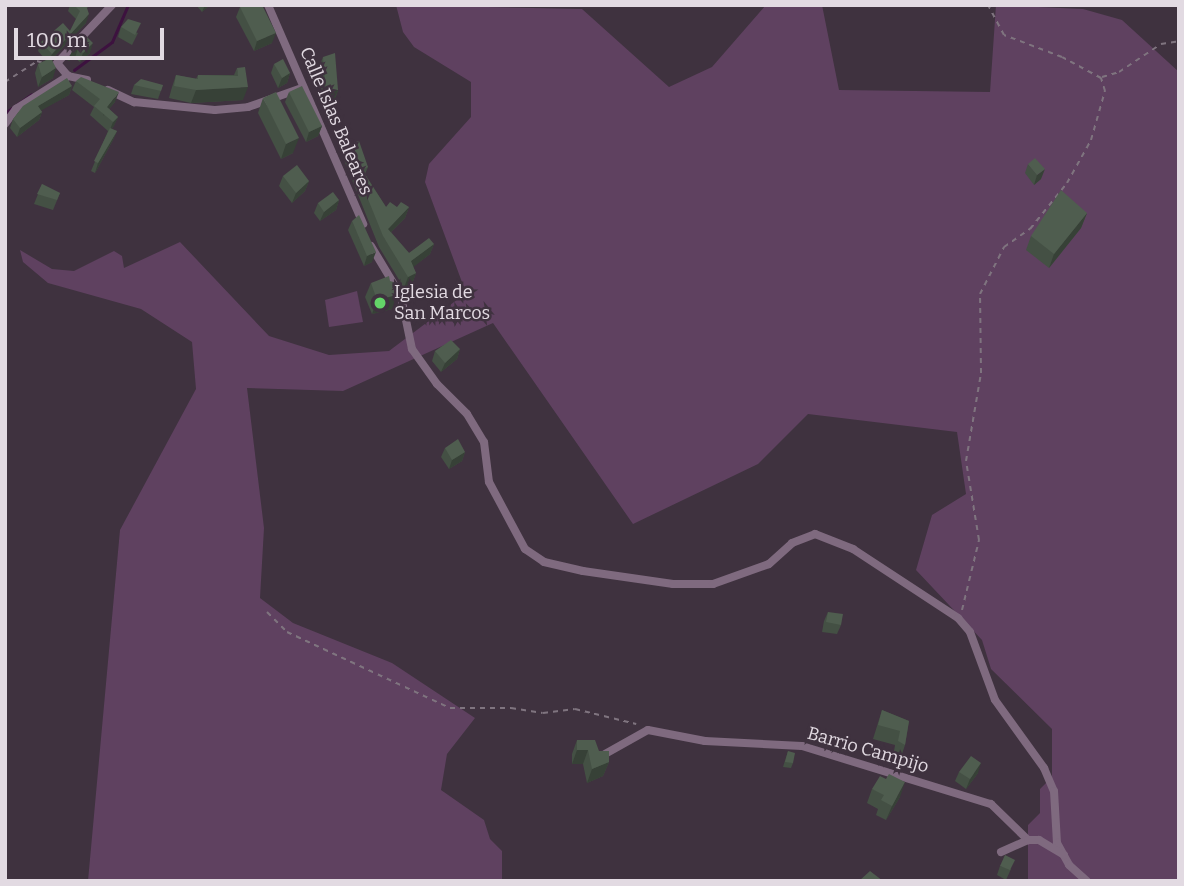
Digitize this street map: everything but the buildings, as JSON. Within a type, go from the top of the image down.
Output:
[{"type":"street","points":[[112,5],[57,63],[68,76],[134,102],[181,110],[248,107],[306,86]]},
{"type":"street","name":"Calle Islas Baleares","points":[[268,5],[306,86],[373,250],[401,296],[412,349],[437,384],[467,414],[484,442],[489,482],[510,526],[525,549],[544,562],[673,584],[713,584],[769,564],[792,543],[815,534],[837,539],[958,618]]},
{"type":"street","points":[[5,124],[16,109],[68,76]]},
{"type":"street","points":[[958,618],[970,632],[995,700],[1044,768],[1054,791],[1057,843],[1087,881]]},
{"type":"street","points":[[606,754],[648,730]]},
{"type":"street","name":"Barrio Campijo","points":[[648,730],[705,741],[802,746],[906,775],[991,804],[1028,839],[1064,855]]},
{"type":"street","points":[[1001,852],[1028,839]]},
{"type":"path","points":[[988,5],[1004,36],[1035,45],[1101,78],[1119,72],[1161,44],[1179,41]]},
{"type":"path","points":[[5,82],[37,61],[57,63]]},
{"type":"path","points":[[958,618],[979,540],[966,461],[981,373],[980,294],[1004,247],[1043,215],[1091,140],[1105,91],[1101,78]]},
{"type":"path","points":[[267,612],[295,636],[450,708],[511,708],[543,713],[575,709],[648,730]]},
{"type":"shaded area","points":[[396,5],[582,9],[669,87],[712,67],[766,5],[822,5],[839,90],[990,92],[996,5],[1083,9],[1122,20],[1179,72],[1179,881],[1028,881],[1028,825],[1040,813],[1040,789],[1052,777],[1052,729],[991,669],[982,640],[916,570],[932,515],[966,494],[957,432],[808,414],[758,464],[633,524],[493,323],[343,391],[247,388],[264,528],[260,598],[293,623],[392,663],[475,718],[447,754],[441,790],[484,820],[490,839],[502,851],[502,881],[88,881],[120,530],[196,389],[192,342],[141,309],[48,283],[23,262],[20,250],[52,269],[74,271],[114,251],[122,256],[124,268],[180,242],[269,336],[329,355],[389,351],[466,293],[425,182],[429,164],[471,117],[471,82],[414,47],[403,32]]},
{"type":"shaded area","points":[[357,291],[363,322],[329,327],[325,300]]},
{"type":"waterway","points":[[74,70],[112,42],[128,5]]},
{"type":"waterway","points":[[5,113],[31,95]]},
{"type":"place","name":"Iglesia de San Marcos","points":[[380,303]]}]
